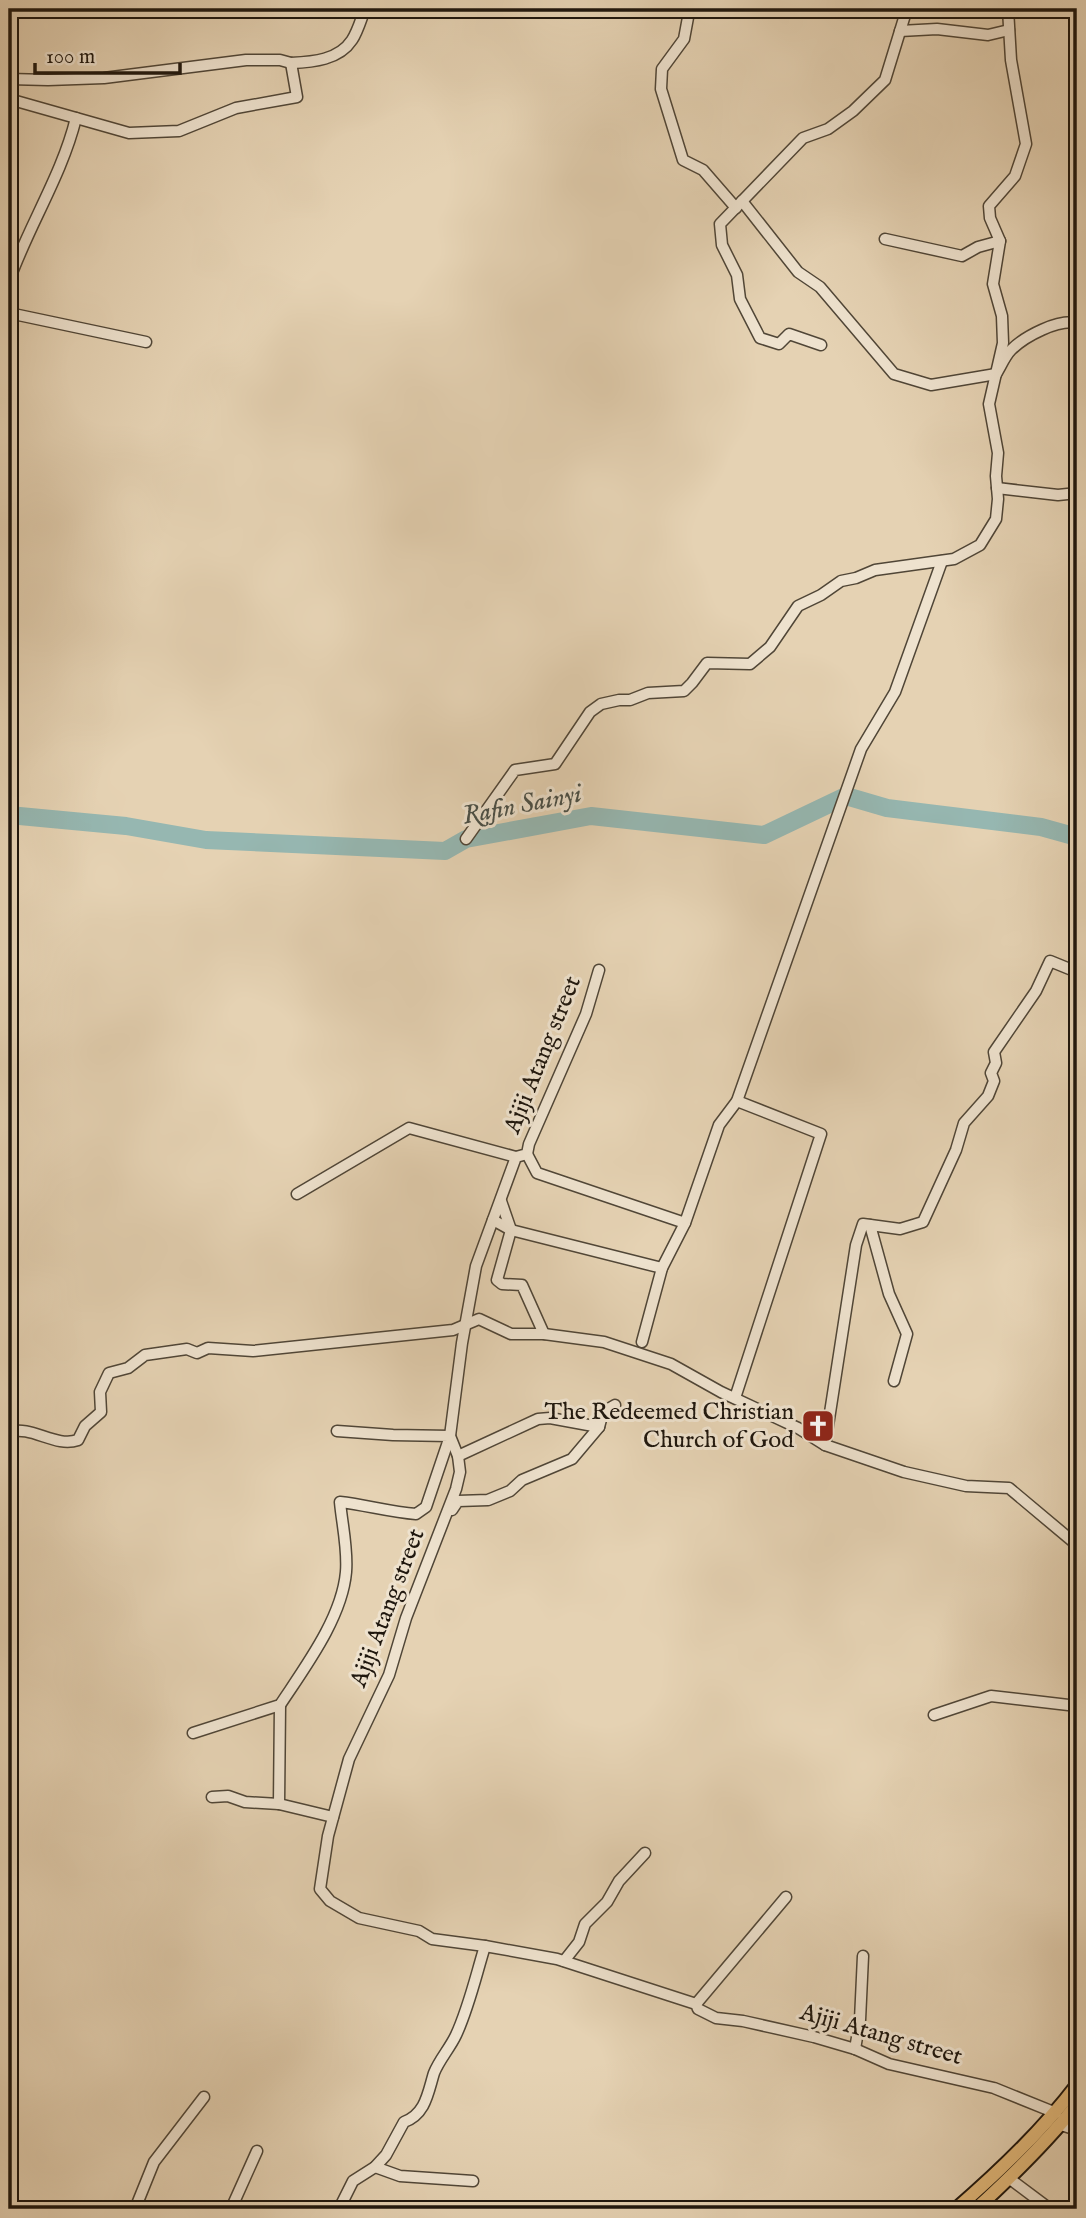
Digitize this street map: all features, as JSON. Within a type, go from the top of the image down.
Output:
[{"type":"main road","points":[[976,2209],[1010,2179],[1058,2119],[1077,2085]]},
{"type":"main road","points":[[956,2209],[1077,2104]]},
{"type":"street","points":[[9,79],[104,78],[246,60],[319,62],[340,51],[351,41],[365,9]]},
{"type":"street","points":[[821,345],[789,334],[779,344],[760,338],[740,299],[737,275],[722,245],[720,224],[803,138],[828,129],[853,111],[885,80],[909,9]]},
{"type":"street","points":[[466,839],[515,770],[555,764],[590,712],[601,704],[619,699],[630,701],[648,693],[684,691],[707,663],[750,664],[770,647],[798,606],[821,596],[841,581],[875,570],[954,559],[980,545],[996,519],[998,453],[989,404],[1003,343],[1002,316],[993,284],[1000,241],[990,218],[989,206],[1015,176],[1026,144],[1011,60],[1008,9]]},
{"type":"street","points":[[688,10],[684,39],[662,69],[661,89],[684,160],[703,170],[739,204],[798,272],[820,287],[894,374],[931,385],[996,374],[1012,350],[1044,328],[1077,323]]},
{"type":"street","points":[[900,31],[937,29],[988,35],[1009,30]]},
{"type":"street","points":[[9,99],[129,133],[179,131],[236,108],[296,97],[291,63]]},
{"type":"street","points":[[9,281],[24,241],[70,142],[76,118]]},
{"type":"street","points":[[885,239],[962,256],[978,247],[1000,241]]},
{"type":"street","points":[[9,313],[146,342]]},
{"type":"street","points":[[997,488],[1058,495],[1077,493]]},
{"type":"street","points":[[642,1342],[662,1268],[685,1223],[719,1125],[737,1101],[861,748],[895,692],[942,561]]},
{"type":"street","points":[[825,1445],[856,1245],[863,1224],[900,1229],[923,1222],[956,1150],[964,1122],[988,1096],[993,1081],[991,1073],[996,1063],[994,1052],[1036,991],[1050,961],[1077,972]]},
{"type":"street","name":"Ajiji Atang street","points":[[599,970],[586,1014],[527,1154],[516,1157],[476,1266],[450,1436],[458,1456],[458,1480],[406,1618],[389,1675],[349,1759],[328,1836],[320,1889],[330,1901],[359,1917],[419,1931],[432,1939],[564,1961],[696,2004],[698,2009],[716,2018],[790,2031],[855,2049],[889,2064],[994,2088],[1077,2130]]},
{"type":"street","points":[[735,1398],[821,1134],[737,1101]]},
{"type":"street","points":[[297,1194],[410,1128],[516,1157]]},
{"type":"street","points":[[527,1154],[537,1172],[685,1223]]},
{"type":"street","points":[[501,1201],[511,1230],[497,1280],[502,1284],[522,1285],[544,1334]]},
{"type":"street","points":[[493,1220],[511,1230],[662,1268]]},
{"type":"street","points":[[870,1225],[890,1294],[906,1334],[894,1381]]},
{"type":"street","points":[[9,1432],[19,1429],[68,1443],[78,1440],[85,1426],[101,1412],[100,1392],[108,1373],[128,1367],[145,1355],[187,1349],[197,1353],[208,1348],[253,1351],[453,1330],[479,1319],[511,1334],[544,1334],[604,1342],[671,1364],[798,1428],[825,1445],[904,1472],[967,1486],[1009,1488],[1077,1545]]},
{"type":"street","points":[[443,1521],[458,1501],[488,1500],[510,1491],[522,1480],[572,1459],[599,1427],[603,1412],[615,1405]]},
{"type":"street","points":[[458,1456],[538,1419],[550,1418],[599,1427]]},
{"type":"street","points":[[279,1804],[280,1706],[320,1642],[341,1600],[346,1569],[340,1502],[394,1513],[416,1514],[426,1507],[450,1436],[337,1430]]},
{"type":"street","points":[[934,1715],[991,1696],[1077,1706]]},
{"type":"street","points":[[193,1733],[280,1706]]},
{"type":"street","points":[[212,1797],[228,1796],[245,1802],[279,1804],[333,1817]]},
{"type":"street","points":[[564,1961],[579,1942],[586,1924],[607,1902],[619,1881],[645,1853]]},
{"type":"street","points":[[696,2004],[786,1897]]},
{"type":"street","points":[[339,2209],[354,2181],[375,2167],[386,2155],[404,2122],[421,2111],[435,2073],[457,2034],[485,1946]]},
{"type":"street","points":[[855,2049],[860,2020],[863,1956]]},
{"type":"street","points":[[135,2209],[154,2162],[204,2097]]},
{"type":"street","points":[[232,2209],[257,2151]]},
{"type":"street","points":[[375,2167],[400,2176],[473,2181]]},
{"type":"street","points":[[1010,2179],[1050,2209]]},
{"type":"waterway","name":"Rafin Sainyi","points":[[9,815],[126,826],[206,840],[445,851],[466,839],[591,816],[764,835],[846,796],[887,808],[1041,827],[1077,837]]},
{"type":"place","name":"The Redeemed Christian Church of God","points":[[818,1426]]}]
